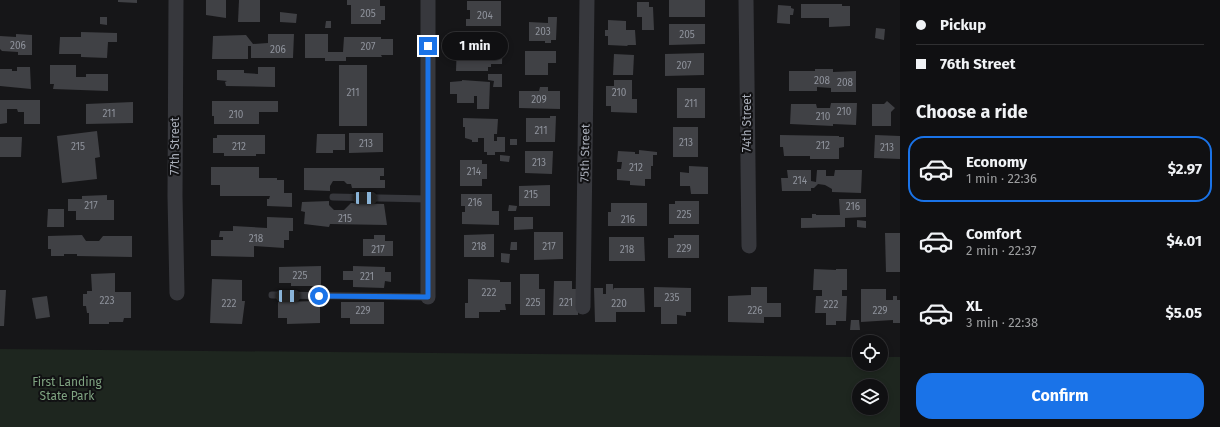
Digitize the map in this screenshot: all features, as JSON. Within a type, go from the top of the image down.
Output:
[{"type":"street","name":"77th Street","points":[[176,0],[175,196],[177,292]]},
{"type":"street","points":[[428,0],[428,297]]},
{"type":"street","name":"75th Street","points":[[583,307],[587,0]]},
{"type":"street","name":"74th Street","points":[[746,0],[749,246]]},
{"type":"lane","points":[[333,197],[428,199]]},
{"type":"lane","points":[[272,295],[428,297]]},
{"type":"green space","name":"First Landing State Park","points":[[0,349],[852,357],[852,371],[888,371],[888,357],[900,357],[900,427],[0,427]]},
{"type":"building","points":[[118,0],[137,0],[137,3],[118,2]]},
{"type":"building","points":[[206,0],[226,0],[226,18],[206,15]]},
{"type":"building","points":[[239,0],[260,0],[260,22],[238,22]]},
{"type":"building","points":[[347,0],[380,0],[380,6],[385,6],[385,20],[381,20],[381,24],[351,24],[351,5],[347,5]]},
{"type":"building","points":[[669,0],[705,0],[705,17],[669,17]]},
{"type":"building","points":[[467,1],[501,1],[501,26],[466,26],[466,19],[470,19],[470,10],[467,10]]},
{"type":"building","points":[[637,2],[649,2],[649,7],[653,7],[654,30],[642,30],[642,17],[637,17]]},
{"type":"building","points":[[801,4],[842,4],[842,6],[850,6],[850,26],[829,27],[829,18],[801,18]]},
{"type":"building","points":[[778,5],[791,6],[791,8],[794,9],[793,15],[790,15],[790,24],[777,23]]},
{"type":"building","points":[[280,12],[297,14],[296,23],[280,22]]},
{"type":"building","points":[[100,17],[107,17],[107,25],[100,24]]},
{"type":"building","points":[[548,17],[557,17],[556,40],[551,40],[551,43],[545,43],[545,41],[529,41],[529,22],[548,23]]},
{"type":"building","points":[[608,20],[626,21],[626,30],[635,30],[636,45],[608,45],[608,36],[605,36],[605,30],[608,30]]},
{"type":"building","points":[[326,21],[331,21],[331,28],[325,28]]},
{"type":"building","points":[[669,24],[705,24],[705,44],[669,45]]},
{"type":"building","points":[[876,28],[885,29],[884,40],[875,38]]},
{"type":"building","points":[[81,32],[117,33],[117,42],[108,42],[107,58],[81,57],[81,54],[59,54],[60,37],[81,37]]},
{"type":"building","points":[[16,34],[32,35],[32,55],[18,55],[18,52],[2,51],[0,49],[0,36],[16,37]]},
{"type":"building","points":[[268,34],[294,34],[293,58],[251,58],[251,46],[248,46],[248,59],[212,59],[213,36],[246,35],[253,44],[268,43]]},
{"type":"building","points":[[305,34],[328,34],[328,52],[343,52],[344,37],[381,37],[381,39],[393,39],[393,55],[381,55],[382,57],[346,57],[346,61],[325,61],[325,58],[305,58]]},
{"type":"building","points":[[495,34],[503,34],[502,64],[491,64],[491,67],[488,67],[488,71],[456,71],[457,42],[495,43]]},
{"type":"building","points":[[525,51],[556,51],[556,63],[548,63],[548,75],[525,75]]},
{"type":"building","points":[[704,53],[704,75],[665,76],[665,54]]},
{"type":"building","points":[[614,54],[634,55],[633,75],[613,75]]},
{"type":"building","points":[[50,65],[76,65],[76,77],[86,77],[86,74],[108,74],[108,91],[53,89],[54,84],[50,84]]},
{"type":"building","points":[[339,65],[367,65],[367,126],[339,126]]},
{"type":"building","points":[[17,67],[30,67],[31,89],[0,86],[0,69],[12,69],[12,71],[17,71]]},
{"type":"building","points":[[258,67],[275,67],[275,87],[226,86],[225,82],[227,81],[217,80],[217,70],[244,70],[244,73],[258,74]]},
{"type":"building","points":[[815,69],[833,69],[833,72],[856,71],[856,92],[831,92],[831,88],[817,87],[817,91],[789,91],[789,71],[815,71]]},
{"type":"building","points":[[488,74],[502,74],[502,87],[493,87],[494,81],[488,80]]},
{"type":"building","points":[[462,80],[490,82],[489,109],[477,109],[477,96],[474,96],[474,103],[457,103],[457,94],[450,94],[450,82]]},
{"type":"building","points":[[614,80],[632,80],[632,99],[637,99],[637,113],[611,112],[611,106],[606,106],[606,86],[614,86]]},
{"type":"building","points":[[540,87],[548,87],[548,91],[560,91],[560,109],[519,108],[519,91],[539,91]]},
{"type":"building","points":[[677,88],[705,88],[705,118],[677,118]]},
{"type":"building","points":[[0,100],[40,100],[40,124],[24,124],[24,112],[18,112],[17,109],[7,109],[7,123],[0,124]]},
{"type":"building","points":[[212,101],[278,101],[278,112],[259,112],[259,124],[214,124],[214,116],[212,116]]},
{"type":"building","points":[[887,101],[895,108],[891,112],[891,126],[872,126],[872,104],[884,104]]},
{"type":"building","points":[[133,102],[133,123],[86,124],[86,104]]},
{"type":"building","points":[[831,103],[857,103],[856,125],[833,124],[833,126],[790,124],[791,104],[816,104],[817,108],[830,108]]},
{"type":"building","points":[[550,116],[556,116],[555,142],[526,142],[526,118],[550,118]]},
{"type":"building","points":[[463,118],[498,119],[497,134],[494,134],[494,141],[497,141],[497,137],[505,137],[505,152],[495,152],[495,155],[487,155],[487,152],[484,152],[484,138],[478,138],[478,142],[472,142],[472,140],[465,138]]},
{"type":"building","points":[[673,127],[698,127],[698,157],[673,157]]},
{"type":"building","points":[[97,131],[100,157],[95,158],[97,179],[62,183],[57,136]]},
{"type":"building","points":[[349,133],[383,133],[383,152],[349,153]]},
{"type":"building","points":[[317,134],[345,134],[345,150],[333,150],[333,153],[316,153]]},
{"type":"building","points":[[217,135],[265,135],[265,154],[256,154],[256,156],[224,156],[224,153],[213,153],[213,138],[217,138]]},
{"type":"building","points":[[780,135],[839,136],[844,137],[844,147],[839,148],[839,159],[810,159],[810,156],[784,156],[783,147],[780,147]]},
{"type":"building","points":[[875,135],[900,136],[900,159],[874,158]]},
{"type":"building","points":[[0,137],[22,137],[21,157],[0,157]]},
{"type":"building","points":[[510,139],[517,139],[517,145],[510,145]]},
{"type":"building","points":[[639,150],[657,152],[657,155],[653,155],[651,179],[645,179],[645,186],[630,185],[630,181],[617,180],[617,169],[621,169],[622,162],[617,162],[618,151],[635,152],[635,154],[639,154]]},
{"type":"building","points":[[525,151],[553,151],[552,174],[525,173]]},
{"type":"building","points":[[500,155],[510,156],[509,162],[500,161]]},
{"type":"building","points":[[460,160],[482,160],[482,164],[487,164],[487,179],[482,179],[482,186],[460,186]]},
{"type":"building","points":[[689,166],[708,167],[708,194],[691,194],[690,186],[680,186],[680,172],[689,173]]},
{"type":"building","points":[[211,167],[259,167],[259,178],[277,178],[277,180],[284,180],[284,193],[292,193],[292,207],[267,206],[267,199],[269,199],[270,196],[220,196],[220,185],[211,185]]},
{"type":"building","points":[[304,168],[384,168],[384,176],[380,176],[380,180],[385,180],[385,188],[352,188],[351,184],[347,184],[344,181],[333,181],[330,186],[330,191],[304,190]]},
{"type":"building","points":[[787,170],[811,170],[811,181],[816,182],[817,170],[826,170],[826,176],[834,176],[835,170],[862,170],[861,193],[832,192],[832,189],[825,185],[818,184],[814,188],[811,188],[811,191],[782,191],[781,178],[788,178]]},
{"type":"building","points":[[550,185],[550,206],[519,206],[519,186]]},
{"type":"building","points":[[461,194],[492,194],[492,211],[499,211],[499,225],[462,224],[462,212],[465,212],[465,206],[461,206]]},
{"type":"building","points":[[107,195],[107,200],[114,200],[114,220],[76,220],[76,211],[68,211],[68,199],[82,199],[82,196]]},
{"type":"building","points":[[839,199],[866,199],[866,217],[845,218],[845,227],[801,228],[801,218],[812,218],[812,214],[840,215]]},
{"type":"building","points":[[329,201],[329,205],[334,210],[344,210],[351,203],[384,204],[387,225],[330,224],[329,227],[304,224],[305,212],[301,211],[302,202]]},
{"type":"building","points":[[675,201],[699,201],[699,224],[669,224],[669,204],[675,204]]},
{"type":"building","points":[[611,203],[647,203],[647,226],[608,226],[608,212],[611,212]]},
{"type":"building","points":[[509,205],[517,206],[516,211],[508,211]]},
{"type":"building","points":[[48,209],[64,209],[64,227],[47,227]]},
{"type":"building","points":[[267,217],[293,218],[293,231],[289,231],[289,240],[284,240],[284,248],[254,246],[254,257],[211,256],[211,240],[223,240],[223,237],[219,237],[220,231],[233,231],[233,226],[267,228]]},
{"type":"building","points":[[514,217],[533,217],[533,229],[514,230]]},
{"type":"building","points":[[857,220],[866,221],[866,228],[857,227]]},
{"type":"building","points":[[534,232],[563,232],[563,259],[534,260]]},
{"type":"building","points":[[885,233],[900,233],[900,272],[886,272]]},
{"type":"building","points":[[494,234],[494,257],[464,257],[464,235]]},
{"type":"building","points":[[82,235],[86,241],[99,241],[103,236],[132,236],[132,257],[77,256],[77,254],[51,256],[51,249],[48,249],[48,236]]},
{"type":"building","points":[[374,235],[385,235],[385,241],[393,241],[393,256],[363,256],[363,239],[374,239]]},
{"type":"building","points":[[674,235],[699,235],[699,258],[668,258],[668,238],[674,238]]},
{"type":"building","points":[[609,237],[644,237],[645,261],[609,261]]},
{"type":"building","points":[[511,242],[517,242],[517,250],[510,250]]},
{"type":"building","points":[[501,253],[510,254],[509,263],[501,262]]},
{"type":"building","points":[[321,266],[321,286],[291,286],[291,283],[279,283],[279,267]]},
{"type":"building","points":[[353,266],[385,267],[385,272],[391,272],[391,282],[385,281],[384,288],[353,287],[353,280],[343,280],[343,271],[353,271]]},
{"type":"building","points":[[814,269],[847,269],[847,290],[842,290],[842,296],[847,296],[846,321],[836,321],[836,325],[826,325],[826,313],[815,313],[816,296],[822,296],[822,290],[813,290]]},
{"type":"building","points":[[115,273],[115,292],[131,292],[131,318],[124,318],[123,322],[109,322],[109,324],[89,324],[89,313],[87,313],[86,306],[83,306],[83,294],[87,294],[87,291],[92,291],[91,274]]},
{"type":"building","points":[[520,274],[539,274],[539,289],[545,289],[545,315],[520,315]]},
{"type":"building","points":[[212,279],[242,280],[242,301],[245,301],[242,324],[210,323]]},
{"type":"building","points":[[468,279],[500,280],[500,282],[511,282],[511,304],[505,304],[506,310],[500,310],[500,312],[479,312],[479,318],[465,318],[465,303],[468,303]]},
{"type":"building","points":[[554,281],[572,281],[572,289],[579,289],[578,315],[553,315]]},
{"type":"building","points":[[606,284],[613,284],[613,290],[614,288],[644,288],[645,312],[616,312],[616,322],[595,322],[594,288],[603,288],[603,294],[606,294]]},
{"type":"building","points":[[654,287],[691,288],[691,312],[686,312],[686,316],[677,315],[677,324],[661,324],[661,307],[654,307]]},
{"type":"building","points":[[751,287],[767,287],[767,303],[781,303],[781,317],[764,317],[764,323],[728,322],[728,296],[751,295]]},
{"type":"building","points":[[861,289],[886,289],[886,300],[893,300],[893,296],[897,296],[897,300],[900,300],[900,323],[893,323],[893,320],[861,322]]},
{"type":"building","points":[[0,290],[6,290],[4,326],[0,326]]},
{"type":"building","points":[[47,296],[50,317],[36,319],[32,298]]},
{"type":"building","points":[[320,301],[320,323],[287,324],[287,318],[278,318],[278,302]]},
{"type":"building","points":[[341,302],[384,302],[384,324],[350,324],[350,318],[341,318]]},
{"type":"building","points":[[851,320],[859,320],[860,330],[850,330]]},
{"type":"route","points":[[319,296],[428,297],[428,46]]}]
